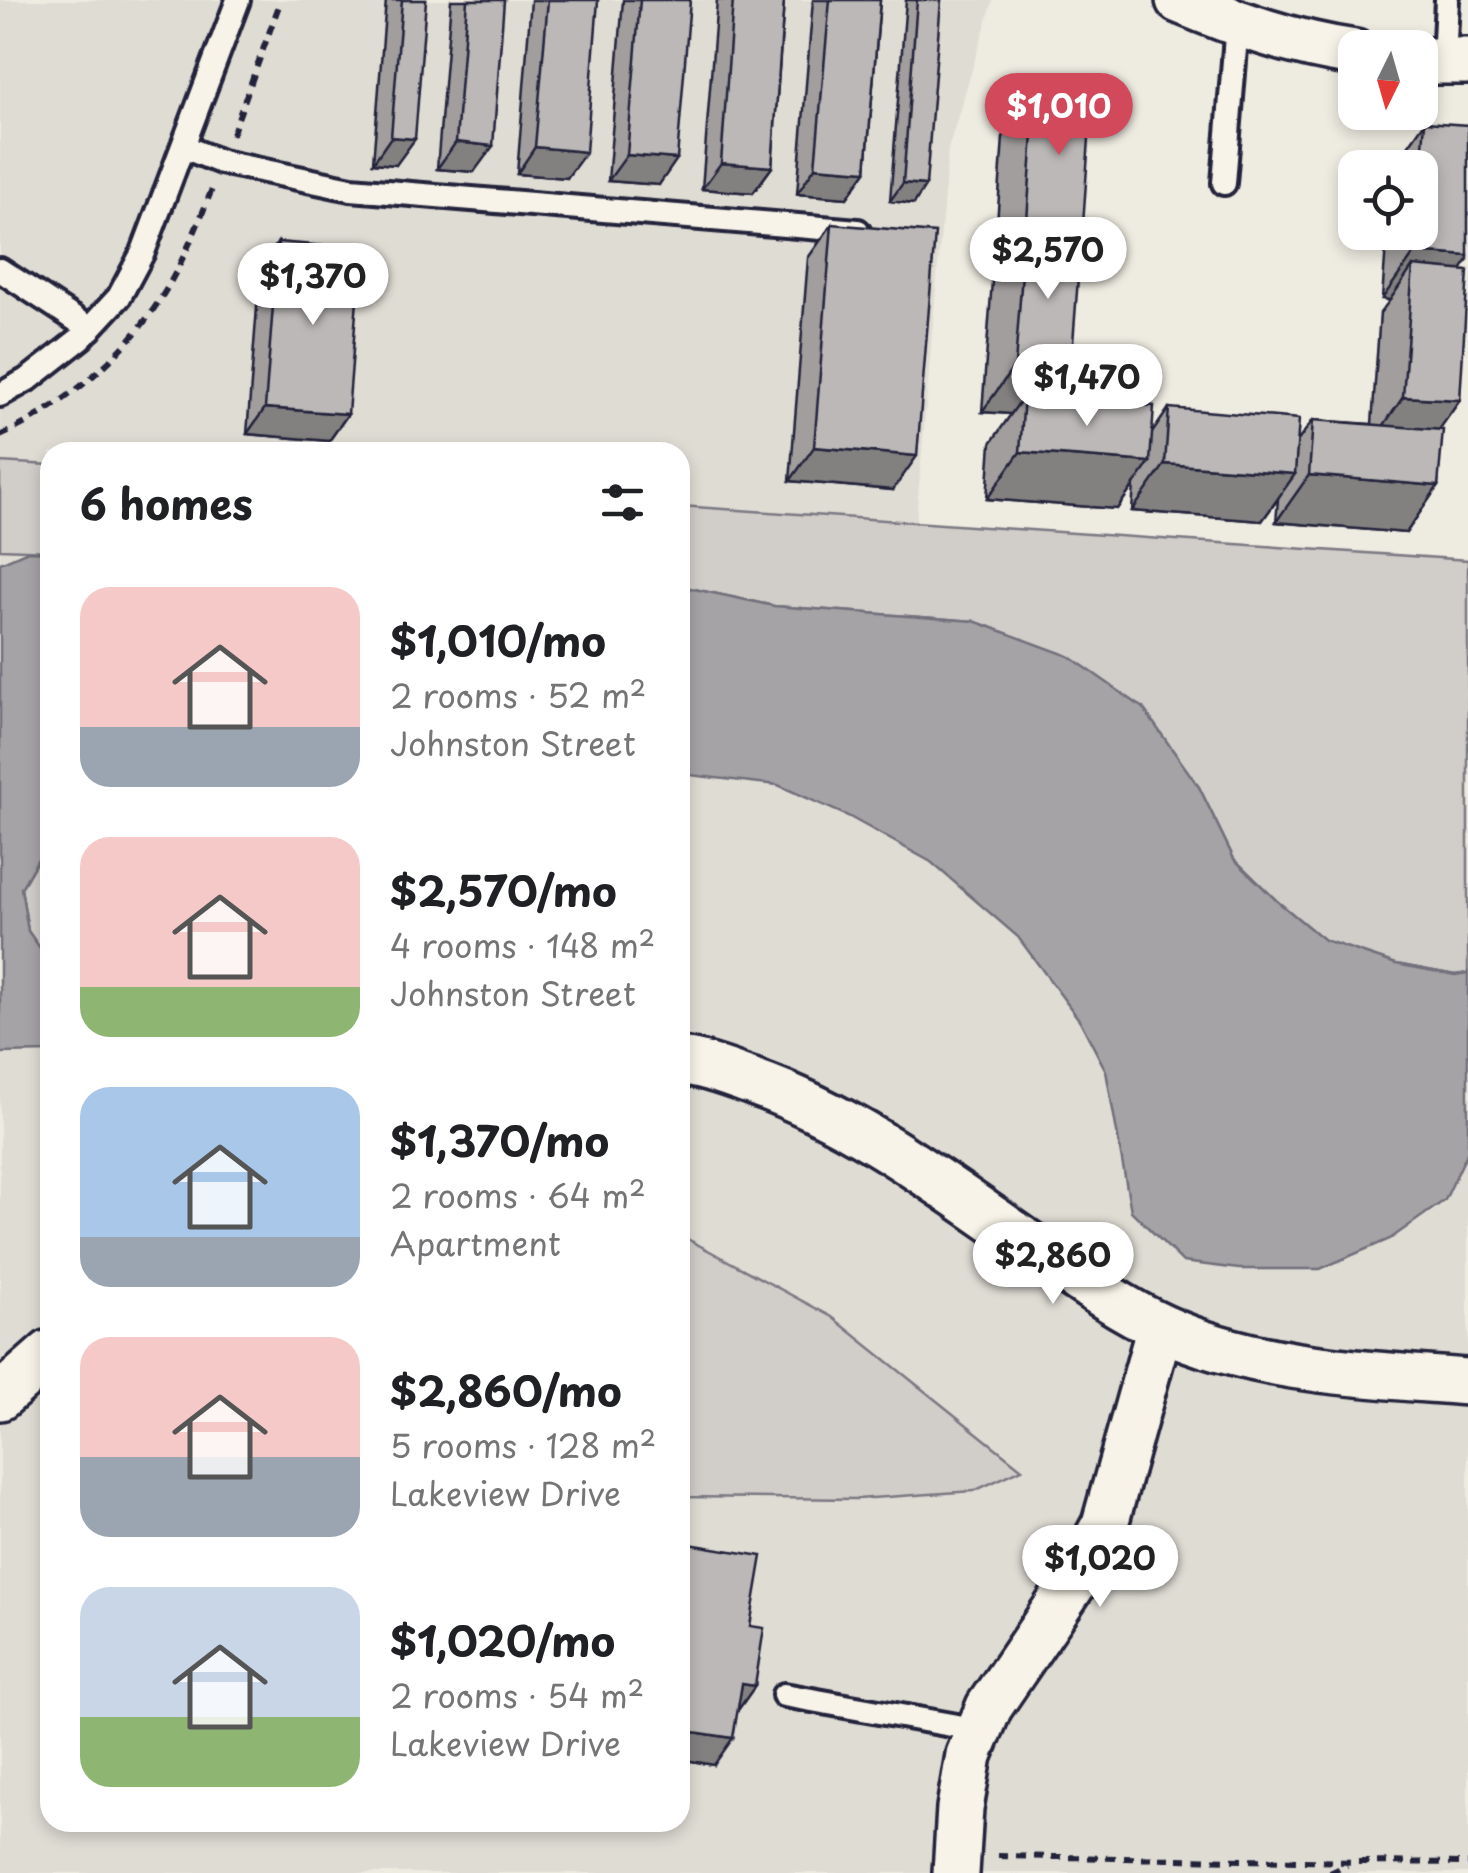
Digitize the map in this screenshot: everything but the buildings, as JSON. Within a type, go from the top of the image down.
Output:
[{"type":"street","points":[[1178,0],[1237,24],[1338,50]]},
{"type":"street","points":[[690,1063],[792,1096],[884,1146],[1091,1288],[1160,1327],[1205,1344],[1285,1364],[1468,1382]]},
{"type":"street","points":[[956,1864],[969,1754],[988,1707],[1074,1582],[1106,1524],[1160,1327]]},
{"type":"street","points":[[0,1397],[40,1362]]},
{"type":"lane","points":[[0,396],[30,378],[90,328],[119,297],[143,252],[238,0]]},
{"type":"lane","points":[[1444,61],[1447,0]]},
{"type":"lane","points":[[1224,183],[1237,24]]},
{"type":"lane","points":[[184,146],[222,162],[352,190],[866,232]]},
{"type":"lane","points":[[0,270],[90,328]]},
{"type":"lane","points":[[784,1695],[979,1730]]},
{"type":"path","points":[[1330,1873],[1362,1862]]},
{"type":"path","points":[[956,1864],[1468,1863]]},
{"type":"shaded area","points":[[0,0],[993,0],[948,149],[916,521],[690,507],[690,442],[40,442],[40,464],[0,462]]},
{"type":"shaded area","points":[[0,462],[40,464],[40,551],[0,549]]},
{"type":"shaded area","points":[[0,496],[40,499],[40,1832],[690,1832],[690,552],[1468,614],[1468,1873],[0,1873]]},
{"type":"shaded area","points":[[690,507],[1468,560],[1468,973],[1455,975],[1396,964],[1324,940],[1234,859],[1199,787],[974,621],[774,606],[690,588]]},
{"type":"shaded area","points":[[28,551],[40,552],[40,859],[21,888],[28,931],[40,948],[40,1052],[0,1053],[0,563]]},
{"type":"shaded area","points":[[690,588],[774,606],[974,621],[1069,656],[1143,708],[1199,787],[1234,859],[1324,940],[1396,964],[1455,975],[1468,973],[1468,1151],[1445,1200],[1390,1239],[1320,1269],[1239,1269],[1183,1262],[1131,1211],[1106,1071],[1080,1021],[1018,937],[931,862],[848,816],[778,785],[690,775]]},
{"type":"shaded area","points":[[38,859],[40,949],[28,931],[21,888]]},
{"type":"shaded area","points":[[690,1240],[832,1317],[1022,1469],[974,1491],[857,1499],[690,1497]]}]
